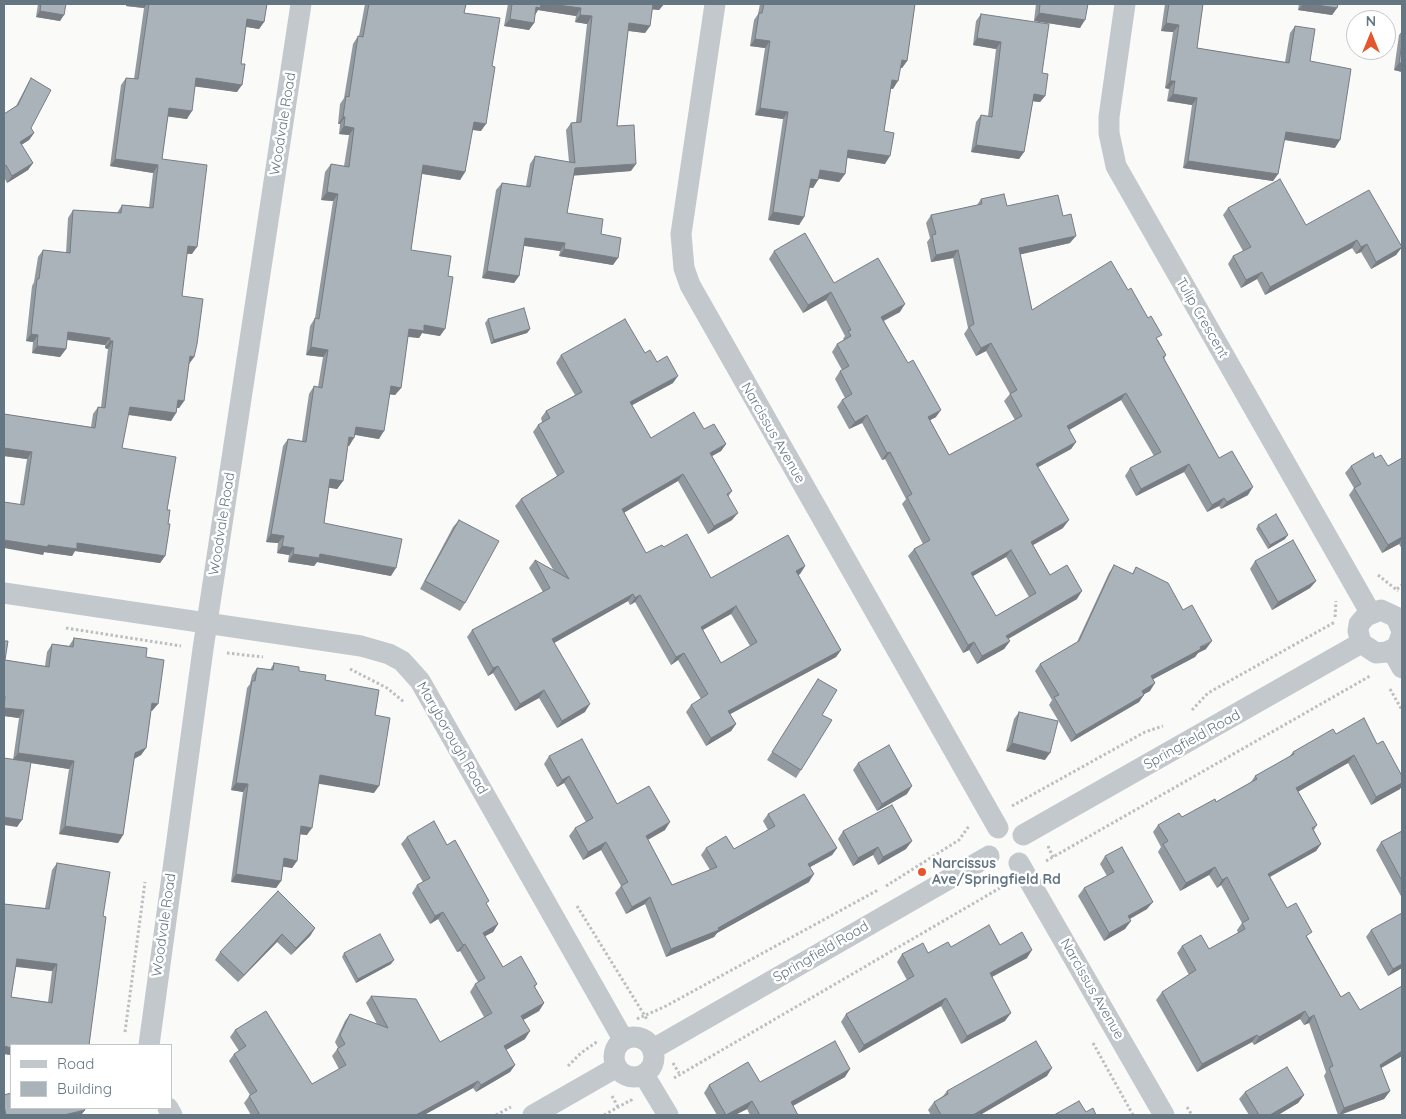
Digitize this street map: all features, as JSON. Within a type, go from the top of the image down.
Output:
[{"type":"street","name":"Woodvale Road","points":[[149,1044],[207,623],[301,4]]},
{"type":"street","name":"Narcissus Avenue","points":[[715,4],[681,234],[684,268],[690,285],[998,828]]},
{"type":"street","name":"Tulip Crescent","points":[[1125,4],[1109,117],[1109,133],[1116,166],[1370,612]]},
{"type":"street","name":"Maryborough Road","points":[[4,593],[375,649],[402,661],[412,671],[624,1039]]},
{"type":"street","points":[[1386,610],[1400,637],[1376,653],[1361,644],[1359,624],[1370,612],[1386,610]]},
{"type":"street","name":"Springfield Road","points":[[1023,835],[1361,644]]},
{"type":"street","points":[[1013,827],[1023,835],[1027,850],[1019,863],[1001,866],[989,856],[987,840],[998,828],[1013,827]]},
{"type":"street","name":"Springfield Road","points":[[653,1049],[989,856]]},
{"type":"street","name":"Narcissus Avenue","points":[[1019,863],[1164,1115]]},
{"type":"street","points":[[630,1037],[644,1040],[653,1049],[653,1066],[639,1077],[626,1075],[617,1067],[614,1056],[616,1049],[624,1039],[630,1037]]},
{"type":"street","points":[[533,1115],[617,1067]]},
{"type":"street","points":[[644,1074],[668,1115]]},
{"type":"path","points":[[1374,569],[1383,580],[1397,589],[1402,585]]},
{"type":"path","points":[[1190,713],[1208,693],[1335,622]]},
{"type":"path","points":[[62,628],[179,646]]},
{"type":"path","points":[[218,652],[267,658]]},
{"type":"path","points":[[341,666],[387,688],[408,707]]},
{"type":"path","points":[[1046,861],[1373,674]]},
{"type":"path","points":[[1022,801],[1145,732],[1166,726]]},
{"type":"path","points":[[1009,796],[1014,805]]},
{"type":"path","points":[[636,1020],[666,1006],[885,886],[959,840],[971,824]]},
{"type":"path","points":[[1046,844],[1053,857]]},
{"type":"path","points":[[674,1077],[1003,886]]},
{"type":"path","points":[[645,1015],[648,1021]]},
{"type":"path","points":[[592,1033],[597,1042]]},
{"type":"path","points":[[610,1092],[618,1107]]},
{"type":"path","points":[[604,1115],[631,1100]]},
{"type":"building","points":[[41,4],[66,4],[64,15],[40,11]]},
{"type":"building","points":[[149,4],[267,4],[264,22],[247,19],[241,64],[245,64],[242,85],[196,78],[192,111],[169,108],[162,159],[207,165],[197,247],[188,246],[182,296],[203,299],[197,344],[194,357],[190,356],[184,401],[178,400],[176,413],[130,407],[122,448],[176,457],[167,510],[170,510],[168,524],[170,524],[165,556],[77,543],[77,549],[48,545],[48,547],[4,540],[4,502],[24,505],[32,452],[4,448],[4,414],[95,428],[98,407],[105,408],[113,341],[110,341],[110,338],[68,332],[66,349],[37,346],[38,335],[31,334],[37,279],[39,279],[43,250],[70,253],[73,210],[121,213],[122,205],[153,208],[158,165],[115,159],[126,78],[138,79]]},
{"type":"building","points":[[369,4],[466,4],[464,13],[500,18],[492,66],[495,67],[486,124],[474,122],[465,172],[423,165],[411,250],[451,256],[448,276],[453,277],[445,329],[424,325],[424,331],[409,329],[401,388],[391,386],[384,431],[356,427],[354,438],[349,437],[343,481],[330,479],[324,523],[402,539],[396,568],[320,554],[319,558],[293,554],[294,548],[282,546],[284,536],[271,534],[288,439],[306,442],[314,386],[322,388],[328,350],[311,347],[315,318],[319,319],[338,194],[327,192],[331,164],[349,167],[354,128],[344,126],[345,117],[343,117],[346,96],[349,97],[358,36],[363,37]]},
{"type":"building","points":[[512,4],[541,4],[540,8],[536,7],[534,23],[510,19]]},
{"type":"building","points":[[550,4],[653,4],[650,26],[629,23],[617,126],[634,125],[636,164],[575,168],[567,213],[603,219],[601,234],[621,238],[618,258],[564,249],[565,243],[525,238],[519,276],[487,271],[502,183],[530,187],[535,156],[575,163],[571,123],[581,122],[592,16],[580,15],[581,8]]},
{"type":"building","points":[[764,4],[915,4],[907,61],[902,60],[898,81],[892,80],[884,131],[894,133],[890,156],[848,150],[845,174],[820,170],[818,180],[811,179],[804,217],[773,212],[788,112],[760,108],[770,41],[755,39],[759,13],[762,13]]},
{"type":"building","points":[[1040,4],[1088,4],[1085,20],[1039,13]]},
{"type":"building","points":[[1169,4],[1203,4],[1197,48],[1289,63],[1295,26],[1315,29],[1310,61],[1351,69],[1340,140],[1286,132],[1278,174],[1188,161],[1197,98],[1173,94],[1175,81],[1170,81],[1179,25],[1166,23]]},
{"type":"building","points":[[1309,4],[1338,4],[1337,8]]},
{"type":"building","points":[[981,14],[1049,24],[1042,73],[1048,74],[1045,96],[1034,94],[1024,152],[976,145],[981,115],[992,117],[1001,42],[977,38]]},
{"type":"building","points":[[1402,43],[1402,63],[1399,63]]},
{"type":"building","points":[[31,78],[51,90],[31,128],[34,133],[20,142],[33,163],[12,176],[6,165],[4,166],[4,114],[18,105]]},
{"type":"building","points":[[1280,179],[1306,225],[1369,190],[1402,247],[1376,262],[1367,244],[1361,247],[1357,240],[1270,287],[1262,272],[1246,280],[1233,256],[1251,247],[1228,208]]},
{"type":"building","points":[[1004,194],[1007,206],[1058,195],[1063,216],[1071,214],[1076,236],[1019,248],[1032,310],[1111,261],[1128,290],[1131,288],[1148,318],[1151,316],[1162,335],[1156,338],[1166,355],[1163,357],[1219,458],[1232,451],[1253,487],[1227,502],[1224,498],[1212,505],[1189,464],[1141,489],[1130,468],[1161,452],[1126,393],[1067,426],[1076,442],[1036,464],[1069,520],[1031,542],[1050,575],[1067,565],[1082,591],[1006,636],[1010,641],[982,656],[974,642],[968,645],[914,549],[930,540],[907,497],[912,494],[890,452],[887,453],[867,415],[855,422],[842,400],[852,394],[840,371],[849,366],[837,344],[851,336],[848,331],[851,330],[831,292],[808,305],[774,251],[805,233],[834,283],[878,258],[905,304],[881,317],[908,363],[913,360],[941,410],[928,417],[949,455],[1022,416],[1010,394],[1017,390],[991,343],[981,348],[969,327],[974,324],[958,250],[936,255],[932,235],[936,234],[931,215],[982,204],[981,199]],"holes":[[[1011,550],[1036,593],[996,616],[971,573]]]},
{"type":"building","points":[[524,308],[530,329],[494,340],[488,319]]},
{"type":"building","points":[[625,319],[645,353],[650,350],[657,362],[667,356],[678,376],[630,402],[651,438],[694,412],[704,429],[714,424],[726,444],[710,453],[732,491],[727,494],[738,513],[714,526],[683,474],[622,509],[646,553],[662,545],[664,547],[687,534],[711,578],[788,535],[805,566],[796,571],[841,650],[728,711],[736,724],[711,738],[691,705],[708,694],[684,653],[676,657],[640,595],[635,598],[633,594],[552,639],[590,704],[562,721],[544,690],[520,704],[498,666],[493,668],[472,630],[550,588],[535,560],[569,579],[521,499],[564,472],[538,425],[550,418],[546,411],[582,392],[561,355]],"holes":[[[736,606],[757,642],[721,663],[701,627]]]},
{"type":"building","points":[[1373,453],[1375,458],[1381,455],[1388,466],[1402,458],[1402,537],[1388,545],[1354,488],[1361,484],[1351,466]]},
{"type":"building","points":[[1276,514],[1288,535],[1270,545],[1258,525]]},
{"type":"building","points":[[459,520],[499,541],[465,603],[425,581]]},
{"type":"building","points":[[1293,540],[1316,581],[1278,602],[1255,561]]},
{"type":"building","points":[[1114,565],[1133,574],[1136,567],[1168,583],[1183,610],[1192,605],[1212,641],[1151,676],[1155,683],[1142,691],[1144,695],[1076,735],[1054,697],[1059,695],[1040,664],[1079,641]]},
{"type":"building","points":[[74,638],[147,648],[146,657],[164,660],[158,704],[152,703],[146,748],[135,753],[123,835],[65,826],[74,761],[18,753],[24,710],[4,708],[4,641],[8,641],[5,660],[49,667],[52,644],[73,647]]},
{"type":"building","points":[[274,663],[299,667],[299,671],[326,675],[325,680],[379,690],[375,715],[390,718],[379,786],[320,775],[312,828],[301,826],[297,861],[284,858],[281,881],[236,874],[248,784],[236,783],[252,681],[255,681],[257,668],[273,670]]},
{"type":"building","points":[[818,679],[837,690],[822,715],[832,720],[801,770],[772,752]]},
{"type":"building","points":[[1019,712],[1058,721],[1050,753],[1012,743]]},
{"type":"building","points":[[1364,718],[1377,744],[1383,741],[1402,776],[1402,783],[1376,797],[1354,755],[1296,788],[1317,825],[1312,828],[1321,844],[1268,874],[1287,908],[1296,903],[1312,932],[1306,936],[1341,997],[1349,992],[1360,1010],[1402,986],[1402,1051],[1380,1065],[1390,1091],[1344,1108],[1329,1068],[1333,1066],[1314,1015],[1309,1018],[1305,1011],[1259,1037],[1257,1035],[1202,1064],[1162,992],[1196,970],[1182,946],[1201,935],[1209,949],[1245,929],[1242,923],[1249,919],[1227,877],[1222,880],[1215,867],[1186,883],[1163,844],[1168,841],[1158,825],[1179,813],[1182,817],[1215,799],[1216,802],[1257,779],[1255,776],[1333,729],[1336,734]]},
{"type":"building","points":[[582,739],[617,804],[649,786],[670,822],[646,836],[672,885],[717,867],[706,848],[726,836],[734,849],[775,826],[768,814],[804,794],[837,848],[808,864],[814,874],[718,928],[719,930],[671,949],[650,897],[632,907],[621,886],[628,882],[606,842],[588,852],[575,828],[593,818],[569,776],[562,780],[549,756]]},
{"type":"building","points":[[889,745],[912,786],[882,804],[858,763]]},
{"type":"building","points":[[4,758],[31,762],[22,820],[4,817]]},
{"type":"building","points":[[892,805],[912,841],[883,857],[878,847],[858,858],[843,831]]},
{"type":"building","points":[[434,821],[447,845],[455,840],[489,901],[486,903],[498,924],[483,933],[503,967],[521,956],[537,984],[534,986],[544,1003],[521,1016],[530,1031],[504,1046],[515,1065],[481,1085],[478,1081],[416,1115],[260,1115],[249,1096],[257,1091],[234,1054],[246,1046],[235,1030],[266,1011],[312,1084],[346,1065],[337,1049],[345,1044],[340,1035],[350,1014],[388,1028],[371,996],[416,999],[440,1042],[492,1013],[475,984],[485,978],[443,912],[435,916],[417,885],[430,878],[407,837]]},
{"type":"building","points":[[1402,831],[1402,881],[1381,842]]},
{"type":"building","points":[[1122,847],[1153,902],[1128,916],[1131,921],[1109,933],[1084,888],[1114,872],[1105,856]]},
{"type":"building","points":[[57,863],[110,872],[103,916],[106,917],[89,1044],[10,1044],[10,1048],[4,1046],[4,904],[49,909]],"holes":[[[17,959],[57,964],[52,1003],[11,997]]]},
{"type":"building","points":[[278,891],[315,928],[296,948],[282,934],[244,975],[220,952]]},
{"type":"building","points":[[1402,913],[1402,964],[1393,969],[1371,930]]},
{"type":"building","points":[[989,925],[1000,945],[1022,932],[1032,950],[990,973],[1011,1013],[967,1036],[946,998],[864,1045],[846,1014],[914,976],[902,954],[923,943],[928,953],[948,942],[951,947]]},
{"type":"building","points":[[380,934],[394,960],[358,979],[344,953]]},
{"type":"building","points":[[835,1041],[850,1069],[791,1102],[798,1115],[760,1115],[752,1101],[726,1115],[709,1085],[748,1062],[760,1082]]},
{"type":"building","points":[[1036,1041],[1052,1068],[973,1115],[941,1115],[934,1102],[948,1094],[947,1091]]},
{"type":"building","points":[[1287,1067],[1304,1095],[1270,1115],[1259,1115],[1245,1092]]},
{"type":"building","points":[[10,1093],[10,1109],[85,1110],[64,1115],[6,1115],[4,1095]]},
{"type":"building","points":[[1079,1101],[1086,1112],[1093,1108],[1096,1115],[1054,1115]]},
{"type":"place","name":"Narcissus Ave/Springfield Rd","points":[[922,872]]}]
